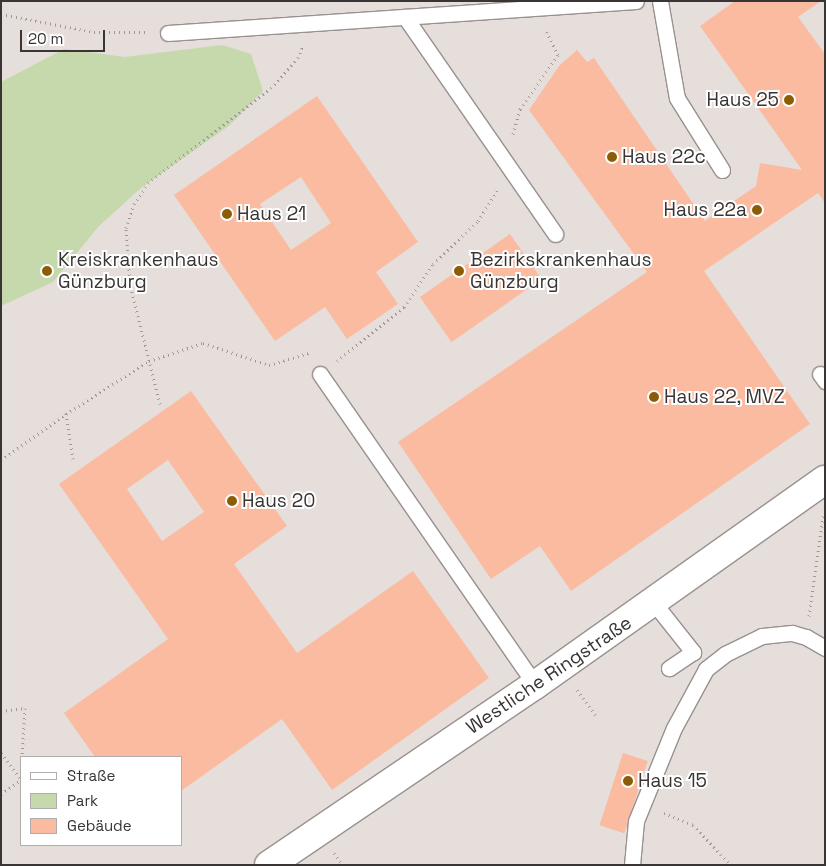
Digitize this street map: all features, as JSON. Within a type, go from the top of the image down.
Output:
[{"type":"street","name":"Westliche Ringstraße","points":[[269,865],[535,686],[825,480]]},
{"type":"lane","points":[[168,32],[636,1]]},
{"type":"lane","points":[[660,1],[677,98],[722,170]]},
{"type":"lane","points":[[405,17],[555,234]]},
{"type":"lane","points":[[320,374],[535,686]]},
{"type":"lane","points":[[654,603],[693,652],[670,668]]},
{"type":"lane","points":[[632,865],[636,821],[674,728],[706,669],[725,654],[762,636],[792,633],[806,637],[825,648]]},
{"type":"path","points":[[1,460],[66,414],[149,361],[203,344],[269,365],[316,351],[320,374],[404,307],[433,264],[478,220],[498,190],[520,109],[558,55],[534,8]]},
{"type":"path","points":[[1,14],[94,32],[168,32]]},
{"type":"path","points":[[160,404],[130,285],[126,228],[134,204],[148,182],[271,88],[298,58],[314,22]]},
{"type":"path","points":[[66,414],[73,459]]},
{"type":"path","points":[[806,637],[825,510]]},
{"type":"path","points":[[562,667],[597,718]]},
{"type":"path","points":[[1,710],[24,708],[22,756]]},
{"type":"path","points":[[1,753],[20,779]]},
{"type":"path","points":[[1,794],[20,781]]},
{"type":"path","points":[[642,806],[693,825],[731,865]]},
{"type":"green space","name":"Kreiskrankenhaus Günzburg","points":[[222,45],[251,54],[263,91],[230,125],[141,188],[99,226],[53,282],[1,306],[1,82],[64,49],[125,57]]},
{"type":"building","points":[[735,1],[821,1],[798,17],[825,54],[825,203],[818,193],[704,271],[810,424],[571,591],[540,546],[491,579],[398,442],[647,272],[529,110],[559,66],[577,50],[587,62],[594,58],[705,221],[756,186],[760,163],[802,170],[700,26]]},
{"type":"building","name":"Haus 21","points":[[317,96],[418,242],[376,272],[398,304],[347,339],[325,307],[275,341],[174,195]],"holes":[[[301,177],[331,223],[291,250],[260,204]]]},
{"type":"building","points":[[510,234],[542,279],[451,342],[420,297]]},
{"type":"building","points":[[191,391],[287,526],[234,564],[297,653],[413,571],[489,678],[332,790],[282,719],[182,790],[182,756],[94,756],[64,713],[168,639],[59,484]],"holes":[[[168,460],[204,512],[162,541],[127,489]]]},
{"type":"building","name":"Haus 15","points":[[623,753],[648,761],[624,833],[600,825]]},
{"type":"place","name":"Haus 25","points":[[789,100]]},
{"type":"place","name":"Haus 22c","points":[[612,157]]},
{"type":"place","name":"Haus 22a","points":[[757,210]]},
{"type":"place","name":"Haus 21","points":[[227,214]]},
{"type":"place","name":"Kreiskrankenhaus Günzburg","points":[[47,271]]},
{"type":"place","name":"Bezirkskrankenhaus Günzburg","points":[[459,271]]},
{"type":"place","name":"Haus 22, MVZ","points":[[654,397]]},
{"type":"place","name":"Haus 20","points":[[232,501]]},
{"type":"place","name":"Haus 15","points":[[628,781]]}]
